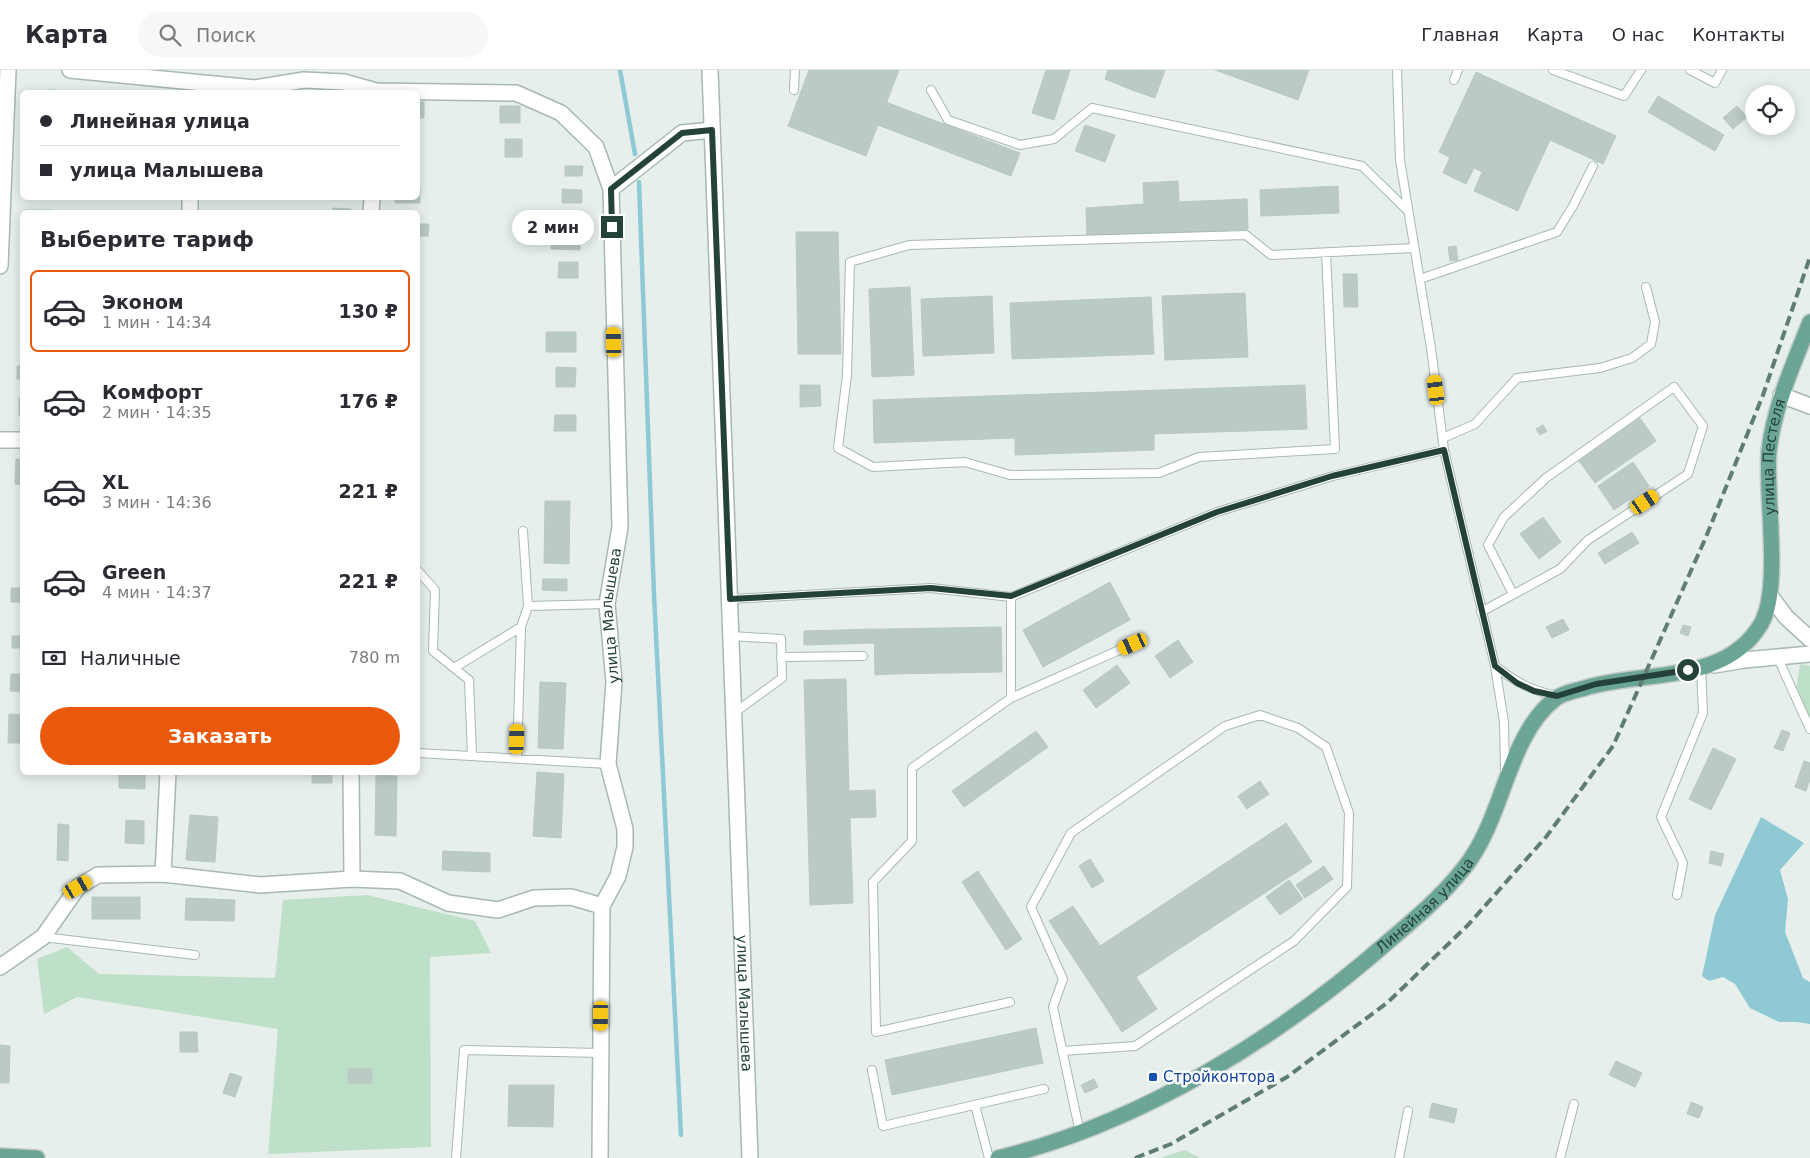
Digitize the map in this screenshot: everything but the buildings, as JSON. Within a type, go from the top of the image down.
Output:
[{"type":"main road","name":"улица Пестеля","points":[[1771,596],[1769,450],[1781,395],[1810,322]]},
{"type":"main road","name":"Линейная улица","points":[[998,1158],[1080,1133],[1132,1110],[1206,1072],[1272,1032],[1354,972],[1424,910],[1464,868],[1491,824],[1520,748],[1536,716],[1557,696],[1596,684],[1662,676],[1701,667],[1730,655],[1748,641],[1762,622],[1771,596]]},
{"type":"main road","points":[[0,1156],[37,1158]]},
{"type":"street","points":[[0,266],[8,70]]},
{"type":"street","name":"улица Малышева","points":[[70,70],[255,88],[304,80],[344,82],[370,90]]},
{"type":"street","name":"улица Малышева","points":[[710,70],[750,1158]]},
{"type":"street","name":"улица Малышева","points":[[420,92],[516,93],[560,113],[596,146],[611,189],[620,527],[607,604],[614,682],[608,764],[626,829],[626,847],[618,876],[602,906],[600,1158]]},
{"type":"street","points":[[611,189],[682,133],[712,130]]},
{"type":"street","points":[[1781,395],[1810,406]]},
{"type":"street","points":[[0,440],[20,440]]},
{"type":"street","points":[[1771,596],[1786,617],[1810,639]]},
{"type":"street","points":[[1701,667],[1777,656],[1810,654]]},
{"type":"street","points":[[163,874],[168,775]]},
{"type":"street","points":[[351,775],[352,879]]},
{"type":"street","points":[[0,967],[44,937],[78,887],[98,875],[163,874],[260,884],[352,879],[400,881],[448,903],[498,910],[534,898],[571,897],[602,906]]},
{"type":"lane","points":[[794,90],[795,70]]},
{"type":"lane","points":[[1397,70],[1400,160],[1420,279],[1444,450],[1495,666],[1504,722],[1505,787]]},
{"type":"lane","points":[[1454,80],[1458,70]]},
{"type":"lane","points":[[1553,70],[1624,96],[1641,70]]},
{"type":"lane","points":[[1690,70],[1716,83],[1722,70]]},
{"type":"lane","points":[[931,90],[948,120],[1020,145],[1054,139],[1092,108],[1362,166],[1408,211]]},
{"type":"lane","points":[[1420,279],[1557,232],[1573,206],[1593,166]]},
{"type":"lane","points":[[1326,253],[1335,449],[1199,457],[1159,473],[1010,475],[965,462],[873,467],[838,448],[847,375],[850,262],[909,245],[1246,235],[1271,255],[1414,248]]},
{"type":"lane","points":[[1443,438],[1475,424],[1517,378],[1600,368],[1632,358],[1651,344],[1655,322],[1646,287]]},
{"type":"lane","points":[[1481,612],[1560,569],[1588,540],[1688,474],[1703,426],[1674,387],[1546,478],[1504,517],[1488,545],[1513,594]]},
{"type":"lane","points":[[730,599],[931,588],[1011,596],[1217,512],[1332,476],[1444,450]]},
{"type":"lane","points":[[516,758],[520,627],[528,606],[523,531]]},
{"type":"lane","points":[[420,573],[435,590],[433,651],[469,680],[472,755]]},
{"type":"lane","points":[[1011,596],[1011,698]]},
{"type":"lane","points":[[528,606],[607,604]]},
{"type":"lane","points":[[454,668],[520,627]]},
{"type":"lane","points":[[731,636],[781,639],[782,678],[734,714]]},
{"type":"lane","points":[[1010,1002],[876,1032],[873,882],[912,841],[912,768],[1011,698],[1133,644]]},
{"type":"lane","points":[[781,657],[863,656]]},
{"type":"lane","points":[[1777,656],[1810,729]]},
{"type":"lane","points":[[1495,666],[1517,683],[1534,691],[1557,696]]},
{"type":"lane","points":[[1677,895],[1683,863],[1661,817],[1703,713],[1701,667]]},
{"type":"lane","points":[[1062,1051],[1135,1046],[1294,941],[1347,887],[1349,813],[1326,748],[1298,728],[1260,715],[1225,726],[1070,833],[1031,907],[1063,978],[1053,1007],[1062,1051],[1080,1133]]},
{"type":"lane","points":[[420,753],[608,764]]},
{"type":"lane","points":[[44,937],[195,955]]},
{"type":"lane","points":[[456,1158],[464,1050],[601,1053]]},
{"type":"lane","points":[[872,1070],[883,1126],[1044,1089]]},
{"type":"lane","points":[[1560,1158],[1574,1104]]},
{"type":"lane","points":[[975,1105],[989,1158]]},
{"type":"lane","points":[[1399,1158],[1408,1111]]},
{"type":"green space","points":[[1800,664],[1810,666],[1810,720],[1796,690]]},
{"type":"green space","points":[[367,895],[475,921],[491,953],[430,957],[431,1147],[268,1154],[278,1029],[77,997],[44,1014],[37,959],[67,947],[99,974],[275,978],[283,900]]},
{"type":"green space","points":[[1185,1150],[1200,1158],[1160,1158]]},
{"type":"water","points":[[1761,817],[1804,843],[1780,870],[1788,899],[1785,932],[1803,978],[1810,982],[1810,1024],[1779,1022],[1750,1008],[1735,984],[1723,977],[1709,981],[1702,976],[1715,915]]},
{"type":"waterway","points":[[620,70],[635,154]]},
{"type":"waterway","points":[[639,182],[654,595],[681,1135]]},
{"type":"railway","points":[[1135,1158],[1171,1144],[1287,1077],[1387,1003],[1468,925],[1546,837],[1613,746],[1706,537],[1763,395],[1810,257]]},
{"type":"place","name":"Стройконтора","points":[[1153,1077]]},
{"type":"route","points":[[612,227],[611,189],[682,133],[712,130],[730,599],[931,588],[1011,596],[1217,512],[1332,476],[1444,450],[1495,666],[1517,683],[1534,691],[1557,696],[1596,684],[1662,676],[1688,670]]}]
